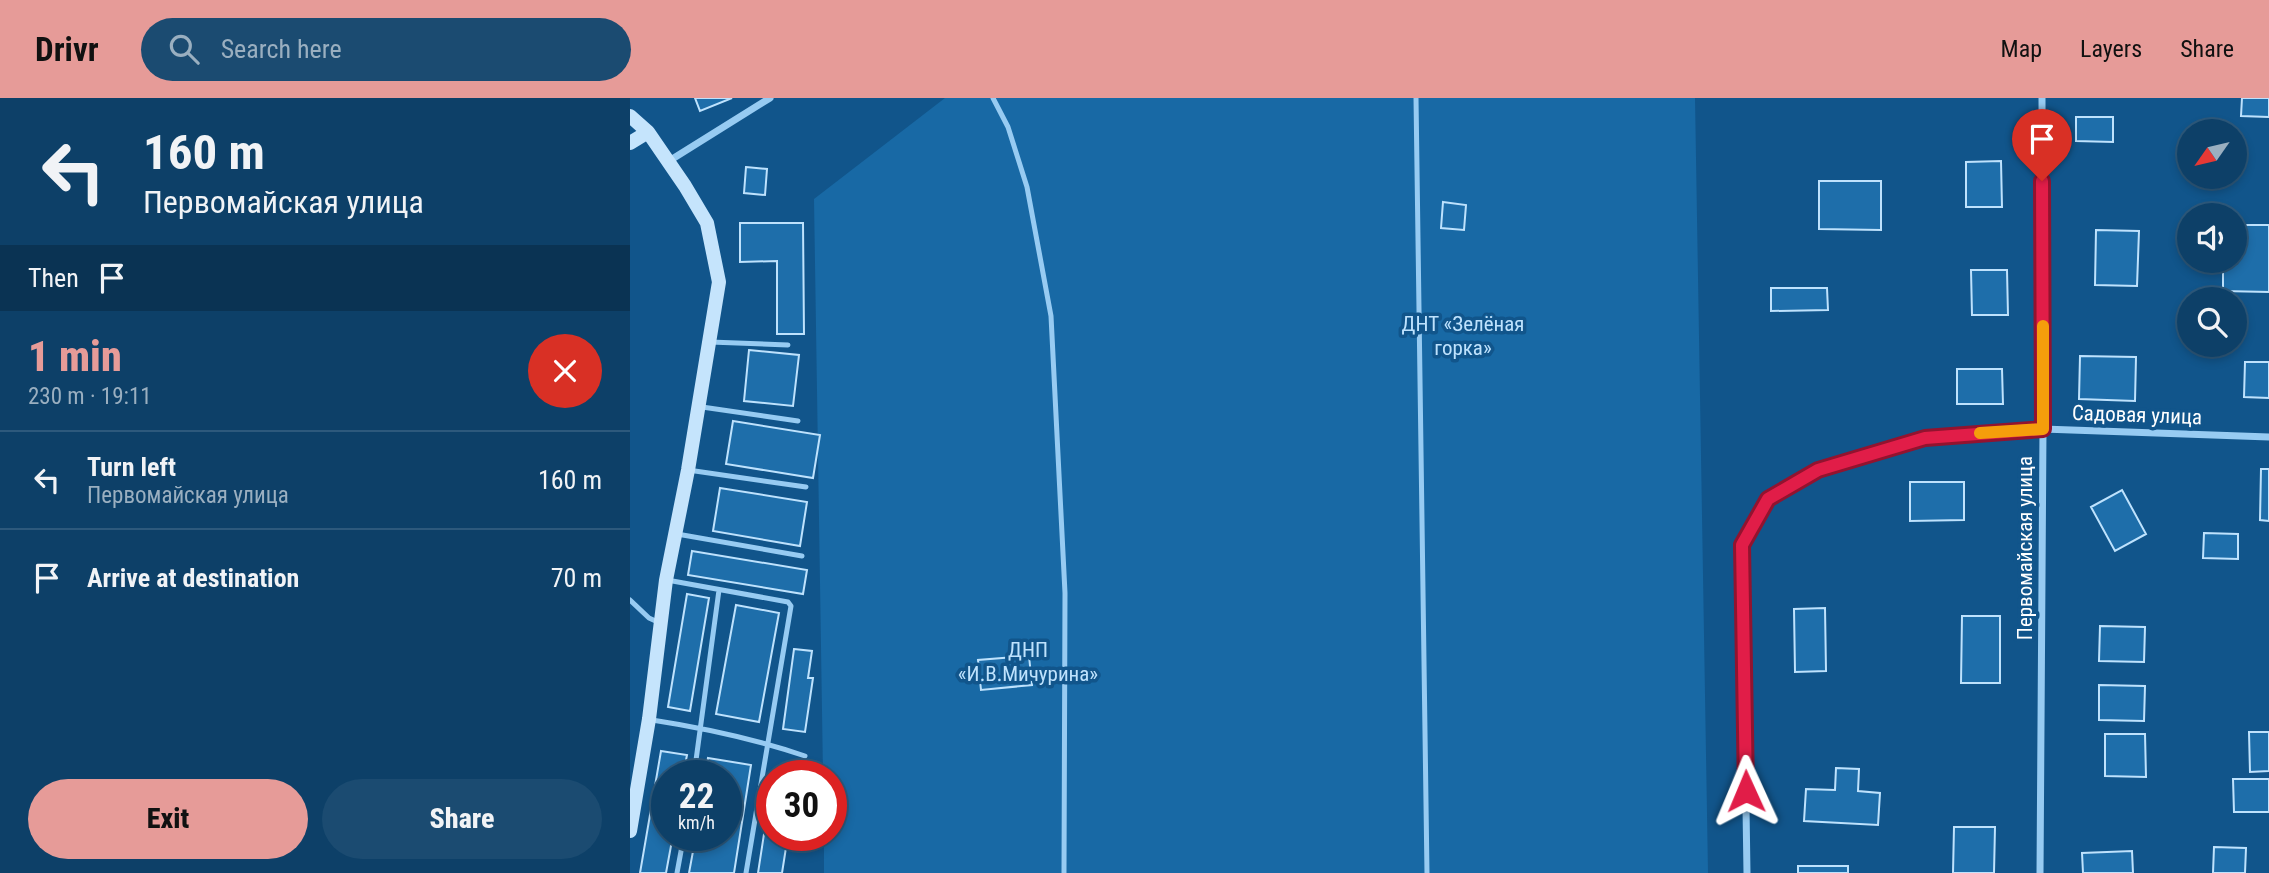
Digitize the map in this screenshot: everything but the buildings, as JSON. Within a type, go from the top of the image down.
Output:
[{"type":"street","points":[[669,162],[770,98]]},
{"type":"street","name":"Первомайская улица","points":[[2040,873],[2042,98]]},
{"type":"street","points":[[630,116],[648,132],[707,223],[719,282],[677,534],[666,580],[649,719],[630,831]]},
{"type":"street","points":[[630,143],[648,132]]},
{"type":"street","name":"Садовая улица","points":[[1747,873],[1742,545],[1768,499],[1818,470],[1925,438],[2043,429],[2269,437]]},
{"type":"lane","points":[[993,98],[1008,127],[1027,187],[1051,316],[1065,593],[1064,873]]},
{"type":"lane","points":[[1416,98],[1427,873]]},
{"type":"lane","points":[[710,342],[788,345]]},
{"type":"lane","points":[[698,407],[798,421]]},
{"type":"lane","points":[[688,470],[806,487]]},
{"type":"lane","points":[[677,534],[802,556]]},
{"type":"lane","points":[[666,580],[788,602],[791,606],[746,873]]},
{"type":"lane","points":[[696,760],[719,590]]},
{"type":"lane","points":[[630,600],[649,618],[661,623]]},
{"type":"lane","points":[[649,719],[702,727],[767,743],[805,756]]},
{"type":"lane","points":[[677,873],[681,851]]},
{"type":"green space","points":[[945,98],[1695,98],[1708,873],[824,873],[824,851],[847,851],[847,760],[823,760],[814,199]]},
{"type":"slow traffic","points":[[1980,433],[2043,429],[2043,326]]},
{"type":"route","points":[[1746,791],[1742,545],[1768,499],[1818,470],[1925,438],[2043,429],[2042,181]]},
{"type":"park label","name":"ДНТ «Зелёная горка»","points":[[1463,336]]},
{"type":"park label","name":"ДНП «И.В.Мичурина»","points":[[1028,662]]}]
